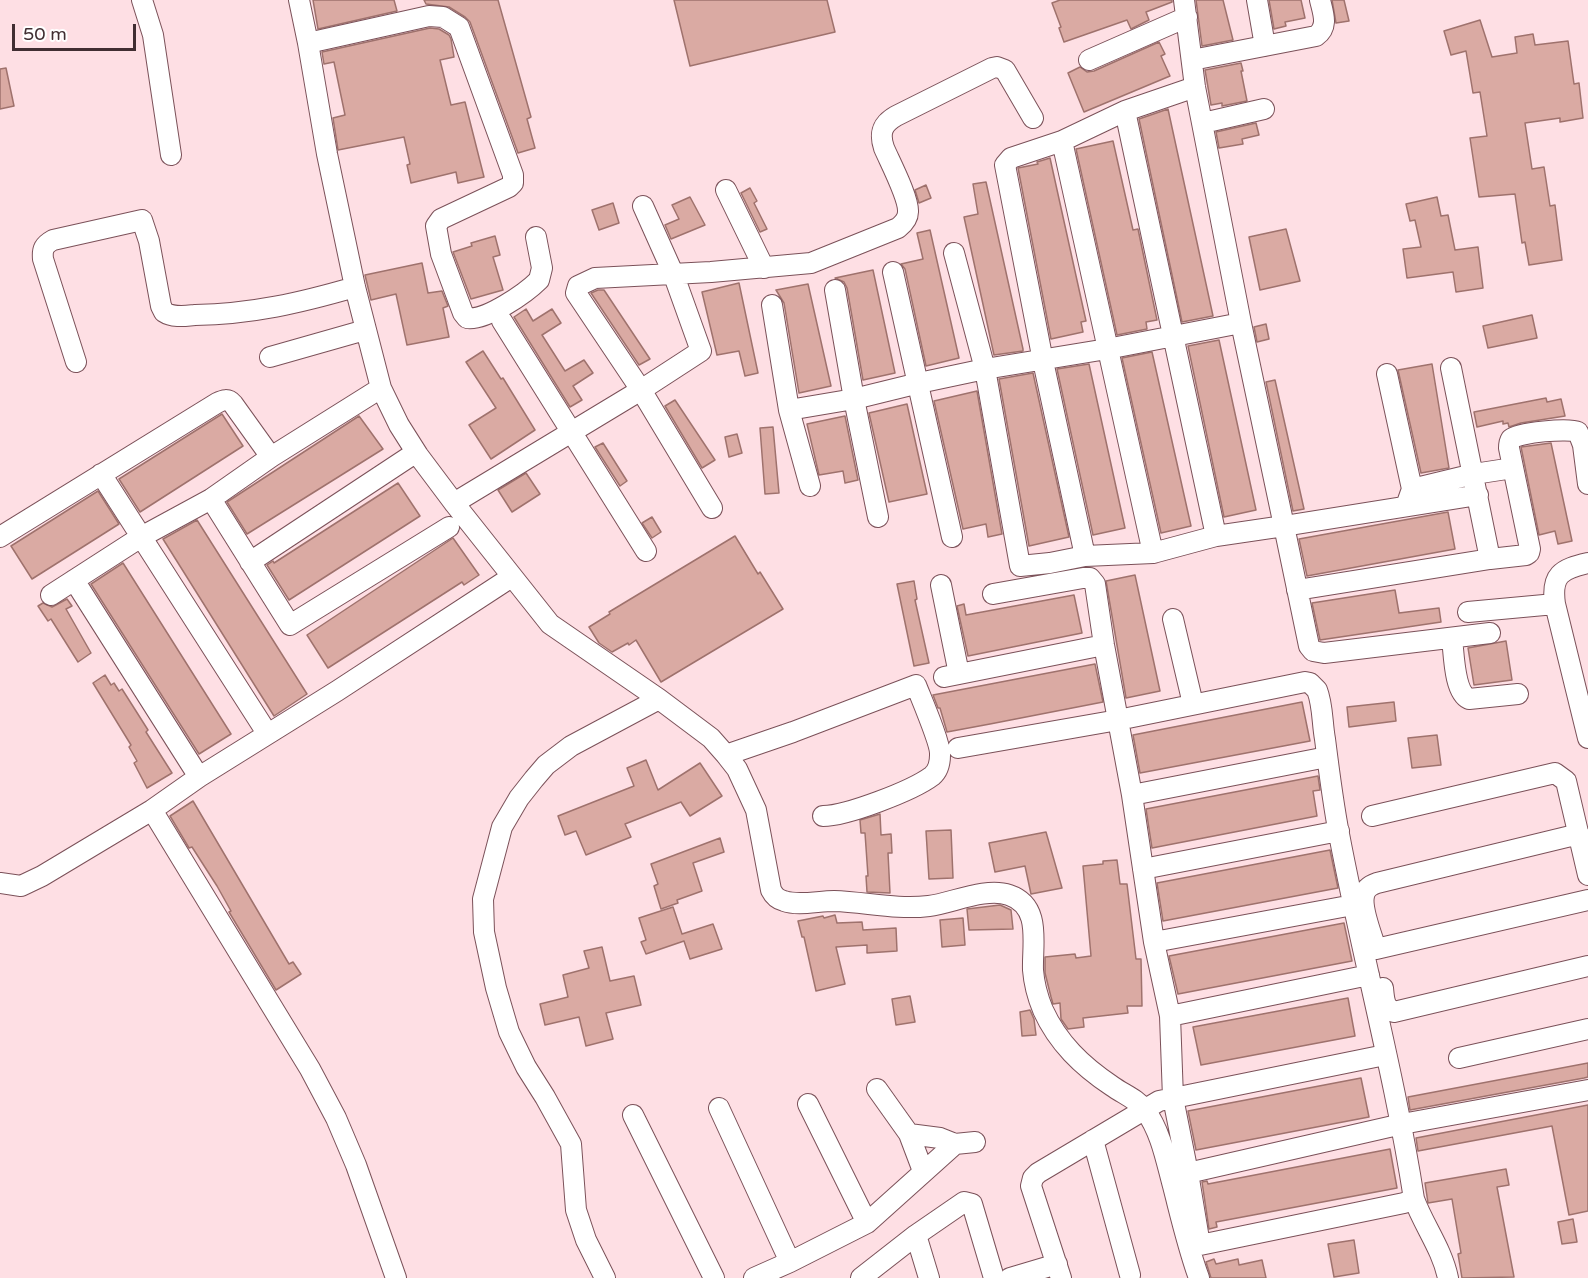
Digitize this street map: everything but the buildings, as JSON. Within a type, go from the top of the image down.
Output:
[{"type":"street","points":[[142,0],[153,35],[171,155]]},
{"type":"street","points":[[299,0],[327,154],[365,330],[381,388],[403,432],[453,503],[550,624],[659,699],[711,738],[726,755],[737,769],[756,810],[774,896],[790,903],[841,901],[889,908],[929,906],[993,893],[1007,894],[1017,898],[1031,914],[1034,943],[1033,971],[1042,1007],[1051,1026],[1061,1042],[1084,1065],[1144,1109],[1156,1129],[1188,1247],[1199,1278]]},
{"type":"street","points":[[1257,0],[1265,46]]},
{"type":"street","points":[[1192,60],[1316,36],[1323,28],[1324,18],[1320,0]]},
{"type":"street","points":[[1089,60],[1185,9],[1196,87],[1240,322],[1309,646],[1314,651],[1324,653],[1490,633]]},
{"type":"street","points":[[308,43],[429,16],[443,17],[459,27],[506,153],[514,181],[509,187],[444,217],[436,226],[441,254],[463,313],[467,318],[480,317],[506,304],[539,280],[542,268],[536,237]]},
{"type":"street","points":[[712,508],[641,390],[576,293],[576,288],[581,283],[595,278],[711,272],[811,263],[902,225],[908,214],[907,203],[881,140],[883,128],[896,116],[997,67],[1008,73],[1034,118]]},
{"type":"street","points":[[1085,556],[1043,361],[1005,165],[1011,158],[1062,141],[1125,111],[1196,87]]},
{"type":"street","points":[[1203,123],[1264,109]]},
{"type":"street","points":[[1125,111],[1216,536]]},
{"type":"street","points":[[1062,141],[1152,553]]},
{"type":"street","points":[[726,190],[764,268]]},
{"type":"street","points":[[453,503],[641,390],[701,351],[673,273],[643,206]]},
{"type":"street","points":[[76,362],[43,259],[42,251],[46,244],[53,240],[142,220],[161,306],[164,312],[172,316],[216,315],[260,310],[301,303],[355,287]]},
{"type":"street","points":[[954,253],[985,369],[1020,566],[1085,556],[1152,553],[1216,536],[1284,526],[1409,498],[1474,474],[1513,468]]},
{"type":"street","points":[[893,272],[952,537]]},
{"type":"street","points":[[835,290],[878,517]]},
{"type":"street","points":[[772,304],[789,410],[810,486]]},
{"type":"street","points":[[502,321],[646,551]]},
{"type":"street","points":[[789,410],[854,399],[985,369],[1107,350],[1240,322]]},
{"type":"street","points":[[270,357],[365,330]]},
{"type":"street","points":[[1451,368],[1490,559]]},
{"type":"street","points":[[1387,374],[1409,498]]},
{"type":"street","points":[[51,595],[141,537],[211,500],[271,457],[381,388]]},
{"type":"street","points":[[0,537],[224,400],[233,404],[271,457]]},
{"type":"street","points":[[1297,590],[1529,553],[1509,442],[1515,437],[1574,430],[1585,445],[1588,484]]},
{"type":"street","points":[[250,562],[409,457]]},
{"type":"street","points":[[101,474],[267,734]]},
{"type":"street","points":[[1409,498],[1478,495]]},
{"type":"street","points":[[211,500],[290,625],[449,527]]},
{"type":"street","points":[[1588,563],[1572,567],[1555,580],[1555,604],[1588,738]]},
{"type":"street","points":[[993,594],[1089,578],[1095,584],[1132,795],[1154,942],[1170,1016],[1173,1098],[1200,1245],[1404,1203],[1414,1198]]},
{"type":"street","points":[[74,580],[199,777]]},
{"type":"street","points":[[0,883],[21,886],[31,882],[152,810],[199,777],[337,691],[507,580]]},
{"type":"street","points":[[940,585],[951,676],[1104,645]]},
{"type":"street","points":[[1468,612],[1555,604]]},
{"type":"street","points":[[1173,619],[1193,704]]},
{"type":"street","points":[[1452,638],[1459,688],[1464,696],[1469,699],[1518,694]]},
{"type":"street","points":[[958,748],[1118,720],[1305,682],[1310,683],[1317,690],[1353,905],[1402,1124],[1414,1198],[1423,1222],[1434,1237],[1448,1278]]},
{"type":"street","points":[[726,755],[916,685],[941,753],[938,769],[932,776],[890,798],[835,816],[823,816]]},
{"type":"street","points":[[605,1278],[586,1240],[576,1210],[571,1144],[526,1067],[509,1032],[487,948],[483,899],[502,828],[519,798],[546,765],[572,746],[659,699]]},
{"type":"street","points":[[1132,795],[1327,757]]},
{"type":"street","points":[[1372,816],[1555,773],[1566,781],[1588,875]]},
{"type":"street","points":[[152,810],[310,1069],[336,1118],[356,1165],[396,1278]]},
{"type":"street","points":[[1143,869],[1339,831]]},
{"type":"street","points":[[1580,834],[1371,885],[1364,896],[1386,1005],[1388,1010],[1394,1012],[1588,966]]},
{"type":"street","points":[[1376,949],[1588,900]]},
{"type":"street","points":[[1154,942],[1353,905]]},
{"type":"street","points":[[1170,1016],[1369,975]]},
{"type":"street","points":[[1459,1058],[1588,1029]]},
{"type":"street","points":[[1010,1278],[1059,1271],[1031,1183],[1038,1173],[1144,1109],[1159,1101],[1385,1055]]},
{"type":"street","points":[[877,1089],[909,1134],[923,1171]]},
{"type":"street","points":[[1188,1173],[1402,1124],[1588,1090]]},
{"type":"street","points":[[808,1104],[867,1223]]},
{"type":"street","points":[[720,1108],[790,1262]]},
{"type":"street","points":[[633,1115],[714,1278]]},
{"type":"street","points":[[909,1134],[940,1138],[954,1144],[975,1142]]},
{"type":"street","points":[[1093,1140],[1130,1275]]},
{"type":"street","points":[[754,1278],[867,1223],[954,1144]]},
{"type":"street","points":[[861,1278],[916,1235],[964,1202],[969,1202],[973,1207],[994,1278]]},
{"type":"street","points":[[916,1235],[929,1278]]}]
